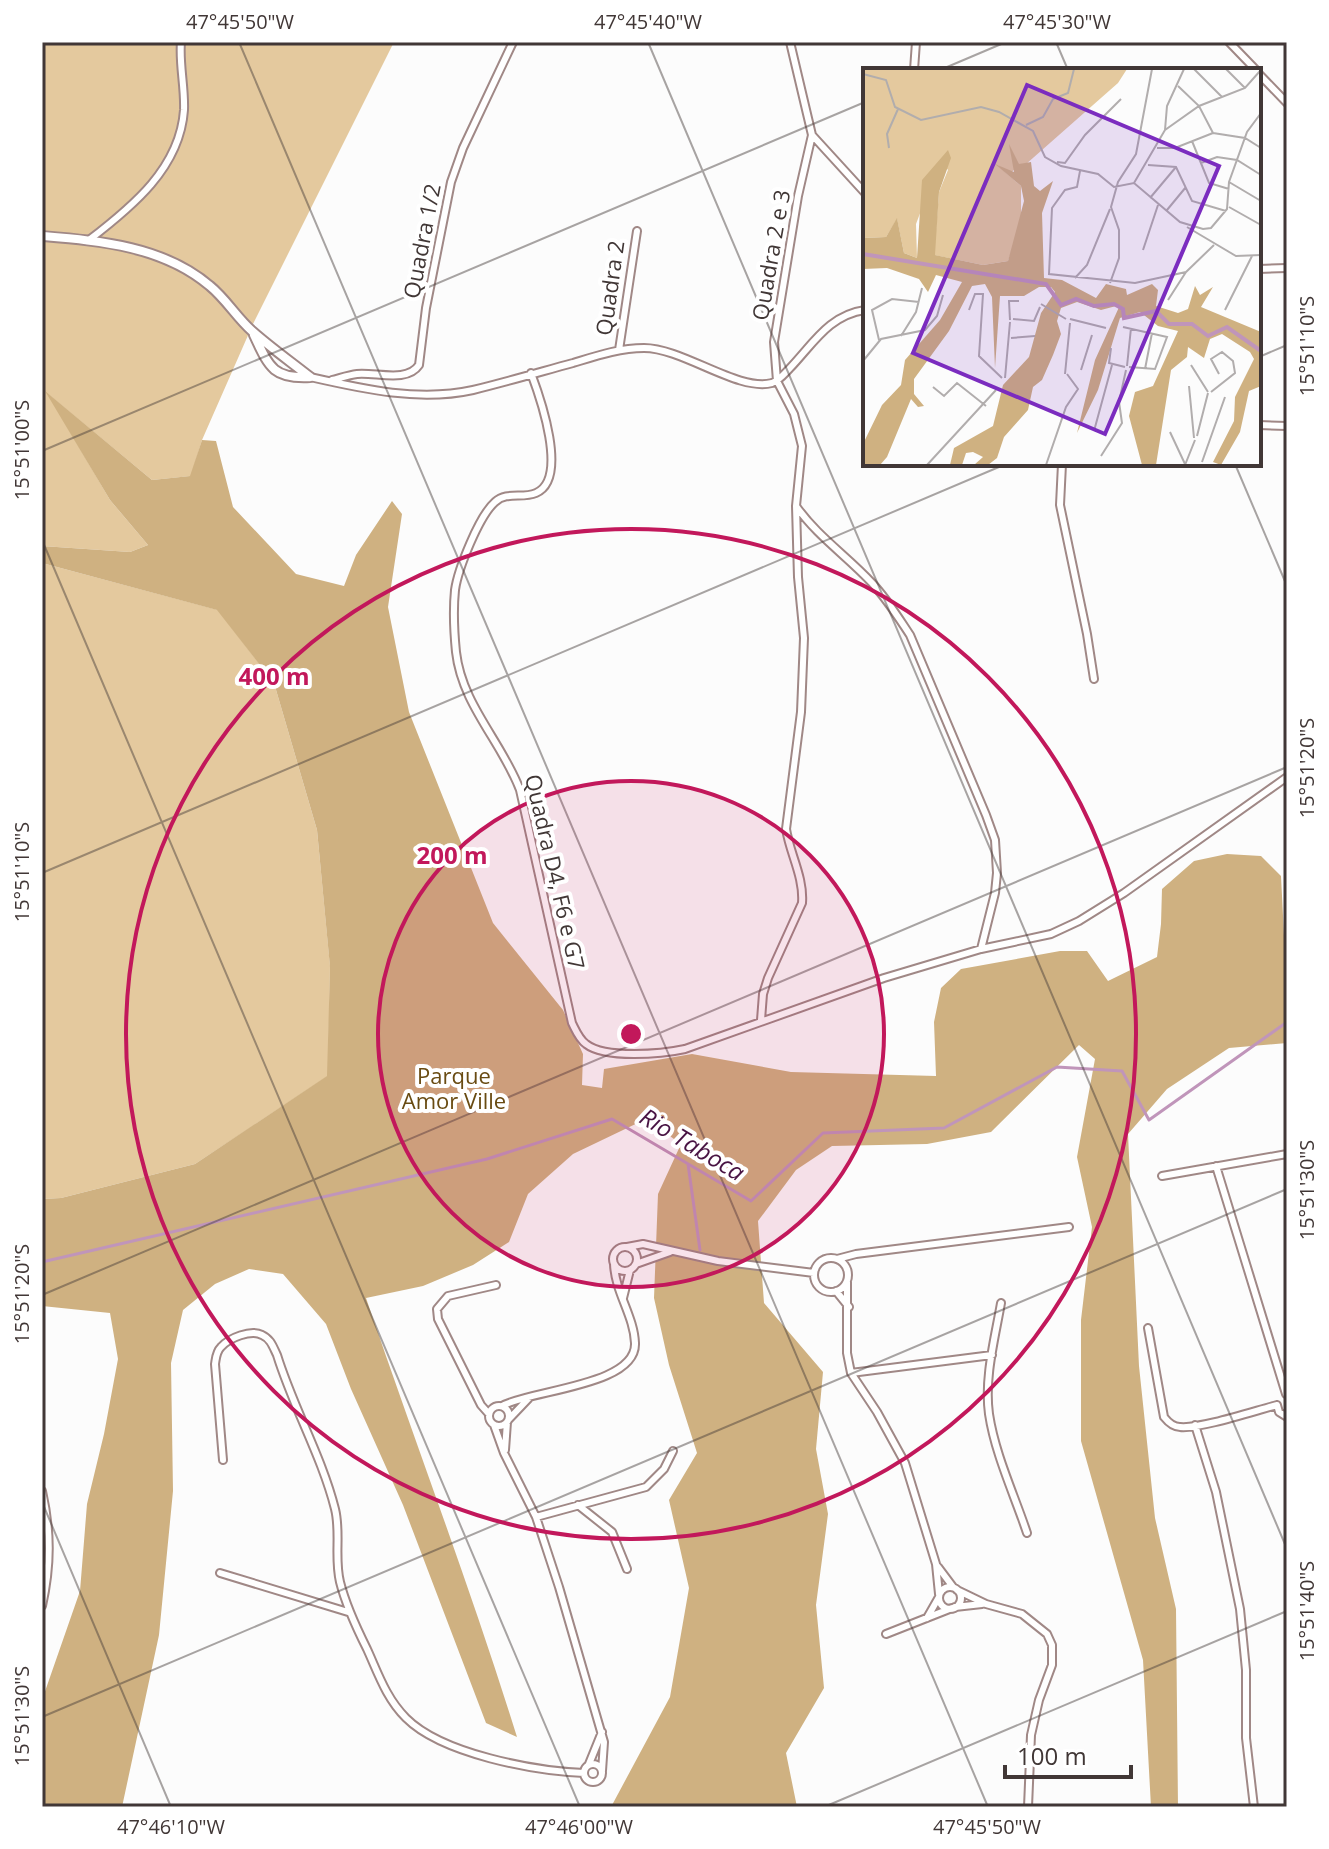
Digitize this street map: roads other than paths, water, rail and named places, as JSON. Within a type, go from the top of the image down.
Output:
[{"type":"street","points":[[89,240],[146,192],[175,146],[184,107],[181,42]]},
{"type":"street","name":"Quadra 1/2","points":[[328,381],[358,374],[406,374],[416,370],[419,365],[426,308],[451,182],[463,148],[513,42]]},
{"type":"street","points":[[790,42],[812,135],[863,191]]},
{"type":"street","points":[[1229,42],[1253,68]]},
{"type":"street","points":[[914,68],[919,43]]},
{"type":"street","points":[[1261,76],[1287,103]]},
{"type":"street","name":"Quadra 2 e 3","points":[[777,381],[776,320],[812,135]]},
{"type":"street","name":"Quadra 2","points":[[619,350],[637,231]]},
{"type":"street","points":[[42,236],[89,240],[152,253],[189,271],[210,285],[252,331],[310,377]]},
{"type":"street","points":[[1261,269],[1287,268]]},
{"type":"street","points":[[252,331],[274,370],[284,376],[310,377],[420,395],[471,390],[619,350],[663,350],[755,384],[777,381],[822,331],[837,319],[863,311]]},
{"type":"street","name":"Quadra D4, F6 e G7","points":[[531,373],[550,437],[549,476],[546,485],[534,494],[497,500],[483,519],[455,589],[456,654],[471,701],[513,770],[520,790],[572,1023],[584,1043],[597,1050],[662,1054],[685,1049],[761,1020]]},
{"type":"street","points":[[777,381],[794,414],[802,446],[796,506],[804,638],[801,712],[786,829],[803,889],[802,903],[768,978],[761,1020],[981,949],[1051,934],[1124,893],[1287,777]]},
{"type":"street","points":[[1261,425],[1285,427]]},
{"type":"street","points":[[1062,466],[1060,505],[1094,679]]},
{"type":"street","points":[[796,506],[812,528],[871,582],[910,635],[974,785],[995,840],[997,856],[995,893],[981,949]]},
{"type":"street","points":[[1162,1176],[1287,1154]]},
{"type":"street","points":[[1216,1166],[1286,1394],[1279,1398],[1277,1405],[1279,1412],[1287,1417]]},
{"type":"street","points":[[849,1307],[836,1291],[821,1289],[816,1284],[814,1273],[822,1260],[1069,1227]]},
{"type":"street","points":[[489,1414],[513,1400],[614,1373],[633,1357],[636,1345],[614,1264],[616,1250],[643,1244],[670,1252],[814,1273]]},
{"type":"street","points":[[623,1302],[636,1253],[627,1247]]},
{"type":"street","points":[[614,1264],[623,1271],[670,1252]]},
{"type":"street","points":[[856,1254],[848,1270],[847,1282],[847,1353],[851,1373],[905,1463],[936,1564],[943,1606],[986,1604]]},
{"type":"street","points":[[837,1259],[848,1270]]},
{"type":"street","points":[[836,1291],[847,1282]]},
{"type":"street","points":[[496,1285],[448,1296],[437,1309],[438,1319],[489,1414],[504,1453],[536,1517],[602,1732],[605,1749],[602,1771],[594,1782],[586,1779],[584,1773],[602,1732]]},
{"type":"street","points":[[1001,1303],[992,1355],[989,1413],[1027,1533]]},
{"type":"street","points":[[1148,1328],[1164,1417],[1173,1425],[1195,1425],[1277,1405]]},
{"type":"street","points":[[223,1460],[215,1364],[217,1353],[227,1342],[256,1333],[270,1340],[277,1355],[331,1495],[338,1527],[337,1565],[348,1612],[381,1683],[407,1719],[430,1735],[460,1748],[535,1769],[584,1773]]},
{"type":"street","points":[[851,1373],[992,1355]]},
{"type":"street","points":[[494,1425],[508,1421],[529,1398]]},
{"type":"street","points":[[479,1400],[508,1411],[504,1453]]},
{"type":"street","points":[[1195,1425],[1216,1492],[1240,1609],[1246,1670],[1246,1738],[1254,1807]]},
{"type":"street","points":[[536,1517],[646,1487],[664,1469],[673,1451]]},
{"type":"street","points":[[42,1491],[51,1547],[42,1606]]},
{"type":"street","points":[[578,1505],[612,1532],[627,1569]]},
{"type":"street","points":[[886,1634],[954,1607],[960,1599],[936,1564]]},
{"type":"street","points":[[220,1573],[348,1612]]},
{"type":"street","points":[[927,1618],[947,1587],[986,1604],[1022,1614],[1047,1634],[1054,1650],[1031,1735],[1028,1807]]},
{"type":"street","points":[[589,1764],[597,1765],[602,1771]]},
{"type":"waterway","name":"Rio Taboca","points":[[42,1262],[487,1159],[612,1119],[751,1201],[823,1133],[944,1128],[1057,1067],[1122,1071],[1149,1120],[1287,1022]]},
{"type":"waterway","points":[[688,1164],[700,1250]]},
{"type":"park label","name":"Parque Amor Ville","points":[[454,1088]]}]
